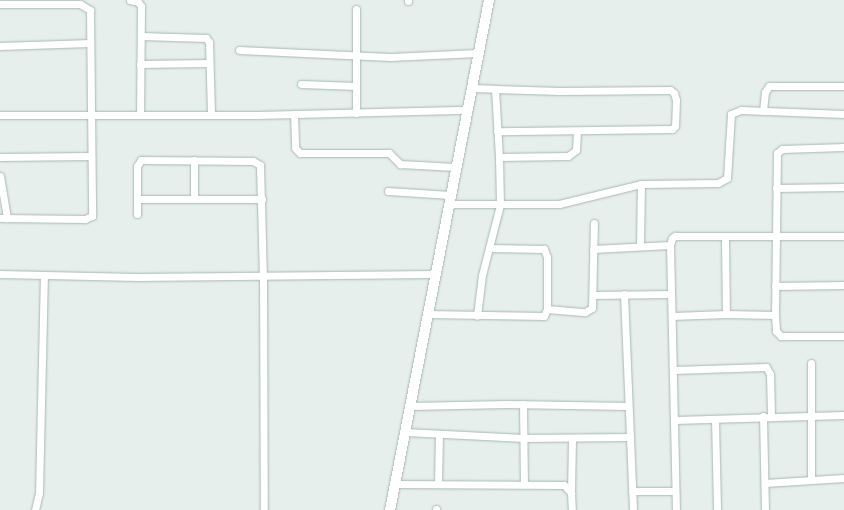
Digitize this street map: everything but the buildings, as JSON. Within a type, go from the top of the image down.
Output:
[{"type":"street","points":[[130,0],[138,2],[141,6],[140,115]]},
{"type":"street","points":[[390,510],[455,167],[489,0]]},
{"type":"street","points":[[0,4],[84,5],[90,14],[89,115],[92,216],[85,219],[3,218],[0,176]]},
{"type":"street","points":[[356,9],[356,113]]},
{"type":"street","points":[[141,36],[202,37],[209,42],[211,115]]},
{"type":"street","points":[[0,46],[90,43]]},
{"type":"street","points":[[240,50],[390,57],[478,53]]},
{"type":"street","points":[[140,64],[209,63]]},
{"type":"street","points":[[301,84],[356,86]]},
{"type":"street","points":[[763,111],[766,90],[769,86],[804,84],[844,86]]},
{"type":"street","points":[[471,88],[560,91],[670,90],[675,95],[675,126],[672,130],[497,131]]},
{"type":"street","points":[[477,316],[480,285],[500,205],[495,89]]},
{"type":"street","points":[[0,115],[211,115],[467,110]]},
{"type":"street","points":[[388,192],[500,205],[559,204],[641,184],[718,183],[726,181],[728,173],[729,119],[731,114],[741,110],[844,114]]},
{"type":"street","points":[[294,114],[295,148],[300,153],[388,153],[400,164],[455,167]]},
{"type":"street","points":[[499,157],[568,156],[576,150],[577,131]]},
{"type":"street","points":[[844,147],[779,150],[777,156],[776,188],[774,316],[776,331],[781,336],[844,336]]},
{"type":"street","points":[[0,157],[90,156]]},
{"type":"street","points":[[137,214],[137,166],[141,160],[257,162],[261,170],[264,510]]},
{"type":"street","points":[[194,160],[194,199]]},
{"type":"street","points":[[640,246],[641,184]]},
{"type":"street","points":[[776,188],[844,187]]},
{"type":"street","points":[[137,199],[262,199]]},
{"type":"street","points":[[547,309],[588,312],[592,308],[594,223]]},
{"type":"street","points":[[676,510],[670,245],[675,236],[844,236]]},
{"type":"street","points":[[725,237],[726,314]]},
{"type":"street","points":[[593,249],[670,245]]},
{"type":"street","points":[[428,314],[543,317],[547,309],[547,256],[544,249],[489,248]]},
{"type":"street","points":[[0,274],[44,276],[263,276],[435,274]]},
{"type":"street","points":[[35,510],[39,493],[44,276]]},
{"type":"street","points":[[775,286],[844,285]]},
{"type":"street","points":[[593,294],[671,294]]},
{"type":"street","points":[[624,294],[632,510]]},
{"type":"street","points":[[672,316],[726,314],[774,316]]},
{"type":"street","points":[[811,364],[811,480]]},
{"type":"street","points":[[674,370],[766,368],[770,374],[771,416]]},
{"type":"street","points":[[410,406],[523,404],[628,406]]},
{"type":"street","points":[[523,404],[524,484]]},
{"type":"street","points":[[675,420],[844,415]]},
{"type":"street","points":[[763,416],[765,510]]},
{"type":"street","points":[[714,419],[717,510]]},
{"type":"street","points":[[405,432],[524,438],[630,437]]},
{"type":"street","points":[[438,484],[439,434]]},
{"type":"street","points":[[572,438],[572,510]]},
{"type":"street","points":[[765,483],[844,478]]},
{"type":"street","points":[[396,484],[564,485],[571,493]]},
{"type":"street","points":[[632,492],[675,490]]}]
